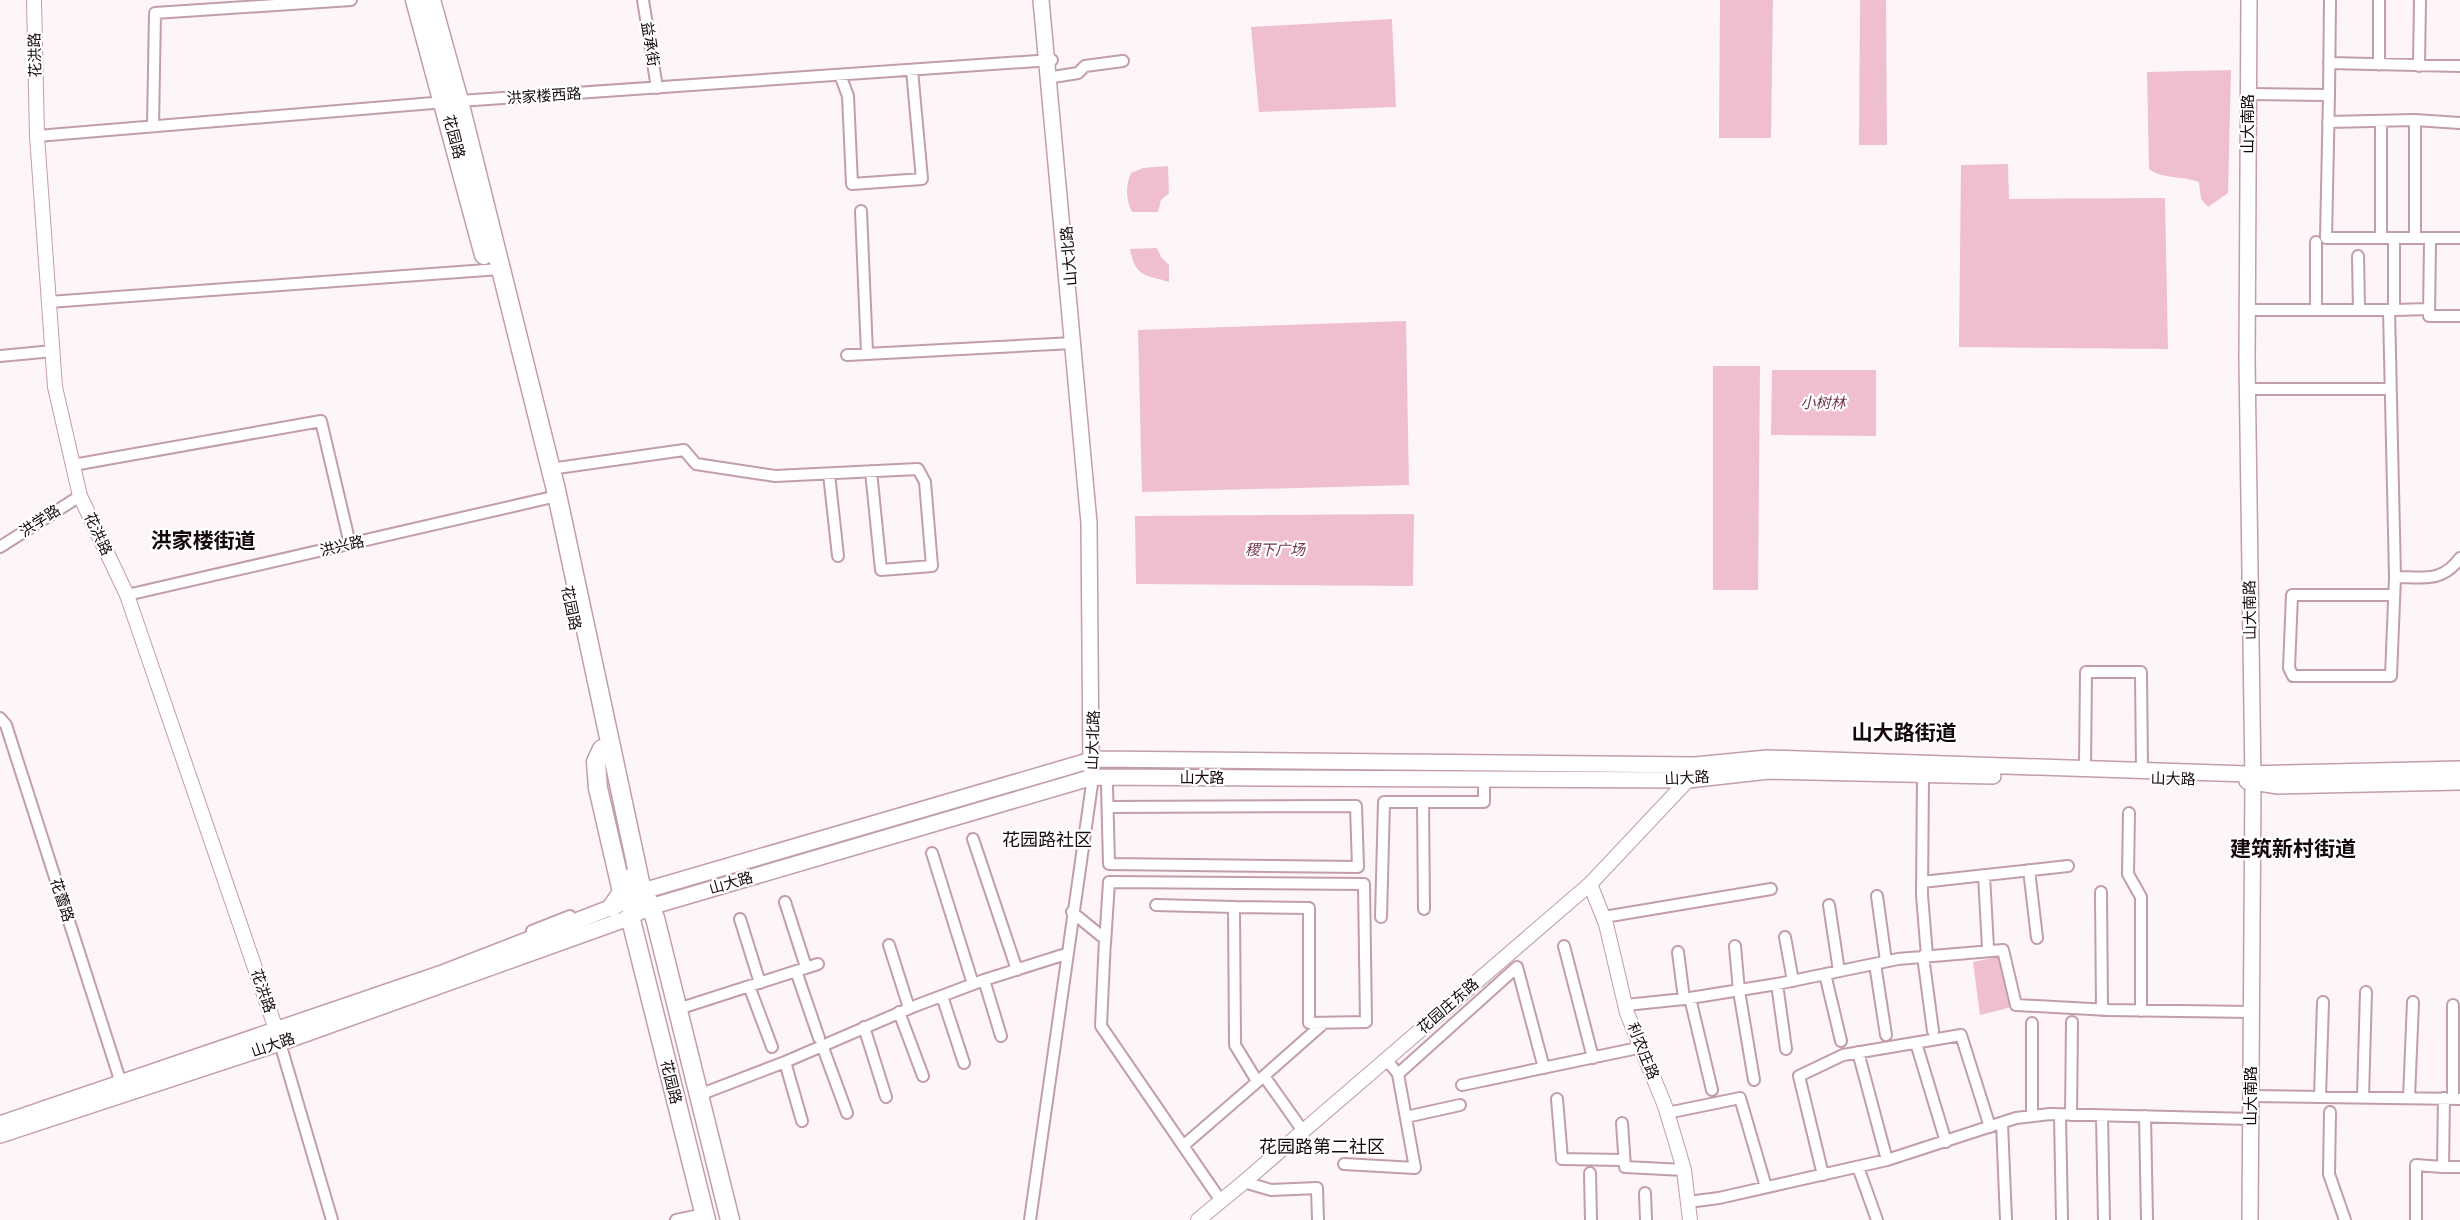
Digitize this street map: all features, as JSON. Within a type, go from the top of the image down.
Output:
[{"type":"main road","name":"花园路","points":[[415,0],[452,102]]},
{"type":"main road","name":"花园路","points":[[431,0],[452,102],[552,497],[632,902],[632,924],[705,1217]]},
{"type":"main road","name":"山大北路","points":[[1041,0],[1053,77],[1093,511],[1092,759]]},
{"type":"main road","name":"山大北路","points":[[1046,0],[1072,343],[1089,523],[1093,777]]},
{"type":"main road","name":"山大南路","points":[[2249,0],[2247,310],[2252,777],[2250,1220]]},
{"type":"main road","name":"花园路","points":[[494,269],[550,469],[552,497],[632,902],[655,918],[730,1220]]},
{"type":"main road","name":"山大路","points":[[0,1124],[121,1083],[278,1037],[632,902],[1092,759],[1695,765],[1767,758],[2142,770],[2252,777],[2278,786],[2460,782]]},
{"type":"main road","name":"山大路","points":[[0,1135],[278,1037],[632,902],[1093,777],[1688,780],[1769,771],[2252,777],[2460,769]]},
{"type":"street","points":[[153,126],[154,14],[351,0]]},
{"type":"street","name":"益承街","points":[[643,0],[657,88]]},
{"type":"street","points":[[2330,0],[2326,238],[2460,238]]},
{"type":"street","points":[[2379,0],[2379,64]]},
{"type":"street","points":[[2419,66],[2420,0]]},
{"type":"street","name":"花洪路","points":[[31,3],[37,136],[55,387],[80,496],[127,596],[278,1037]]},
{"type":"street","name":"洪家楼西路","points":[[37,136],[452,102],[1049,61]]},
{"type":"street","points":[[1053,77],[1078,74],[1085,66],[1123,61]]},
{"type":"street","points":[[2329,63],[2460,66]]},
{"type":"street","points":[[840,75],[848,96],[852,184],[922,179],[912,70]]},
{"type":"street","points":[[2248,94],[2329,95]]},
{"type":"street","points":[[2328,122],[2415,120],[2460,123]]},
{"type":"street","points":[[2415,120],[2415,238]]},
{"type":"street","points":[[2381,121],[2381,238]]},
{"type":"street","points":[[861,211],[867,353]]},
{"type":"street","points":[[2316,242],[2316,309]]},
{"type":"street","points":[[2430,243],[2429,316],[2460,316]]},
{"type":"street","points":[[2394,244],[2390,389],[2395,577],[2391,676],[2293,676],[2289,668],[2292,595],[2394,595]]},
{"type":"street","points":[[2358,256],[2359,309]]},
{"type":"street","points":[[49,302],[494,269]]},
{"type":"street","points":[[2247,310],[2429,309]]},
{"type":"street","points":[[847,355],[1072,343]]},
{"type":"street","points":[[0,356],[52,351]]},
{"type":"street","points":[[2248,389],[2390,389]]},
{"type":"street","points":[[73,465],[321,422],[350,544]]},
{"type":"street","points":[[550,469],[684,450],[696,464],[775,476],[829,474],[871,471],[918,469],[925,482],[932,566],[881,570],[871,471]]},
{"type":"street","points":[[829,474],[838,556]]},
{"type":"street","name":"洪学路","points":[[0,547],[80,496]]},
{"type":"street","name":"洪兴路","points":[[127,596],[552,497]]},
{"type":"street","points":[[2395,577],[2431,577],[2451,570],[2460,558]]},
{"type":"street","points":[[2085,769],[2086,672],[2142,672],[2142,770]]},
{"type":"street","name":"花蕾路","points":[[0,718],[6,725],[121,1083]]},
{"type":"street","points":[[1923,774],[1922,882],[1925,956],[1933,1030]]},
{"type":"street","points":[[1030,1220],[1066,954],[1093,777]]},
{"type":"street","points":[[1381,917],[1384,802],[1484,802],[1484,779]]},
{"type":"street","name":"花园庄东路","points":[[1198,1220],[1590,884],[1688,780]]},
{"type":"street","points":[[1107,786],[1109,864],[1358,867],[1356,806],[1108,807]]},
{"type":"street","points":[[1423,802],[1424,909]]},
{"type":"street","points":[[2129,813],[2127,874],[2141,897],[2141,1011]]},
{"type":"street","points":[[973,839],[1017,970]]},
{"type":"street","points":[[932,853],[973,984]]},
{"type":"street","points":[[1922,882],[2068,866]]},
{"type":"street","points":[[2029,870],[2037,938]]},
{"type":"street","points":[[1984,875],[1988,948]]},
{"type":"street","points":[[1156,905],[1309,908],[1309,1023],[1366,1022],[1365,884],[1109,882],[1101,1026],[1221,1201]]},
{"type":"street","name":"利农庄路","points":[[1590,884],[1604,917],[1626,1005],[1667,1113],[1684,1170],[1690,1220]]},
{"type":"street","points":[[1604,917],[1771,889]]},
{"type":"street","points":[[2101,892],[2102,1010]]},
{"type":"street","points":[[1877,896],[1886,1035]]},
{"type":"street","points":[[785,902],[820,1042],[847,1113]]},
{"type":"street","points":[[1829,905],[1839,971]]},
{"type":"street","points":[[1234,907],[1235,1045],[1303,1131]]},
{"type":"street","points":[[1072,912],[1105,939]]},
{"type":"street","points":[[740,919],[772,1047]]},
{"type":"street","points":[[1785,937],[1793,981]]},
{"type":"street","points":[[889,945],[904,1010],[923,1076]]},
{"type":"street","points":[[1564,946],[1593,1058]]},
{"type":"street","points":[[1735,946],[1739,990],[1754,1080]]},
{"type":"street","points":[[1626,1005],[1687,999],[1925,956],[2003,950],[2016,1005],[2102,1010],[2251,1012]]},
{"type":"street","points":[[1678,952],[1687,999],[1712,1090]]},
{"type":"street","name":"花园路","points":[[699,1095],[785,1062],[820,1042],[984,980],[1066,954]]},
{"type":"street","points":[[678,1010],[818,964]]},
{"type":"street","points":[[1398,1074],[1517,967],[1544,1068]]},
{"type":"street","points":[[1825,974],[1840,1041]]},
{"type":"street","points":[[984,980],[1001,1036]]},
{"type":"street","points":[[1777,984],[1786,1049]]},
{"type":"street","points":[[2363,1097],[2366,992]]},
{"type":"street","points":[[942,996],[964,1063]]},
{"type":"street","points":[[2320,1097],[2323,1002]]},
{"type":"street","points":[[2409,1098],[2413,1002]]},
{"type":"street","points":[[2444,1167],[2452,1099],[2453,1005]]},
{"type":"street","points":[[2062,1220],[2065,1115],[2072,1022]]},
{"type":"street","points":[[1183,1146],[1324,1023]]},
{"type":"street","points":[[2032,1023],[2032,1116]]},
{"type":"street","points":[[864,1027],[886,1097]]},
{"type":"street","points":[[1823,1175],[1799,1076],[1843,1055],[1961,1035],[1990,1127]]},
{"type":"street","points":[[278,1037],[332,1220]]},
{"type":"street","points":[[1916,1043],[1946,1142]]},
{"type":"street","points":[[1462,1085],[1638,1048]]},
{"type":"street","points":[[1858,1052],[1887,1160]]},
{"type":"street","points":[[1344,1164],[1415,1168],[1398,1074],[1386,1059]]},
{"type":"street","points":[[785,1062],[802,1121]]},
{"type":"street","points":[[2251,1096],[2452,1099]]},
{"type":"street","points":[[1667,1113],[1740,1098],[1767,1187]]},
{"type":"street","points":[[1557,1099],[1562,1159],[1624,1160]]},
{"type":"street","points":[[1406,1117],[1460,1105]]},
{"type":"street","points":[[2330,1112],[2329,1174],[2345,1220]]},
{"type":"street","points":[[1688,1202],[1719,1198],[1887,1160],[2002,1123],[2032,1116],[2251,1119]]},
{"type":"street","points":[[2102,1116],[2104,1220]]},
{"type":"street","points":[[2145,1116],[2147,1220]]},
{"type":"street","points":[[1622,1123],[1625,1167],[1684,1170]]},
{"type":"street","points":[[2002,1123],[2006,1220]]},
{"type":"street","points":[[2415,1220],[2416,1165],[2460,1167]]},
{"type":"street","points":[[1858,1167],[1876,1220]]},
{"type":"street","points":[[1590,1173],[1591,1220]]},
{"type":"street","points":[[1244,1182],[1271,1190],[1317,1188],[1318,1220]]},
{"type":"street","points":[[1646,1193],[1646,1220]]},
{"type":"street","points":[[676,1220],[705,1217]]},
{"type":"green space","points":[[1720,0],[1773,0],[1771,138],[1719,138]]},
{"type":"green space","points":[[1860,0],[1886,0],[1887,145],[1859,145]]},
{"type":"green space","points":[[1392,19],[1396,107],[1259,112],[1251,27]]},
{"type":"green space","points":[[2231,70],[2228,193],[2208,207],[2201,199],[2199,182],[2160,174],[2149,169],[2147,72]]},
{"type":"green space","points":[[2008,164],[2009,199],[2165,198],[2168,349],[1959,347],[1961,165]]},
{"type":"green space","points":[[1168,166],[1169,193],[1161,200],[1158,212],[1132,212],[1127,193],[1131,173],[1143,168]]},
{"type":"green space","points":[[1157,248],[1161,257],[1169,265],[1169,282],[1147,276],[1138,270],[1130,249]]},
{"type":"green space","points":[[1406,321],[1409,485],[1142,492],[1138,330]]},
{"type":"green space","points":[[1713,366],[1760,366],[1758,590],[1713,590]]},
{"type":"green space","name":"小树林","points":[[1772,370],[1876,370],[1876,436],[1771,435]]},
{"type":"green space","name":"稷下广场","points":[[1414,514],[1413,586],[1136,584],[1135,516]]},
{"type":"green space","points":[[2002,956],[2012,1007],[1980,1015],[1973,962]]},
{"type":"district","name":"洪家楼街道","points":[[203,541]]},
{"type":"district","name":"山大路街道","points":[[1904,733]]},
{"type":"district","name":"花园路社区","points":[[1047,840]]},
{"type":"district","name":"建筑新村街道","points":[[2293,849]]},
{"type":"district","name":"花园路第二社区","points":[[1322,1147]]}]
